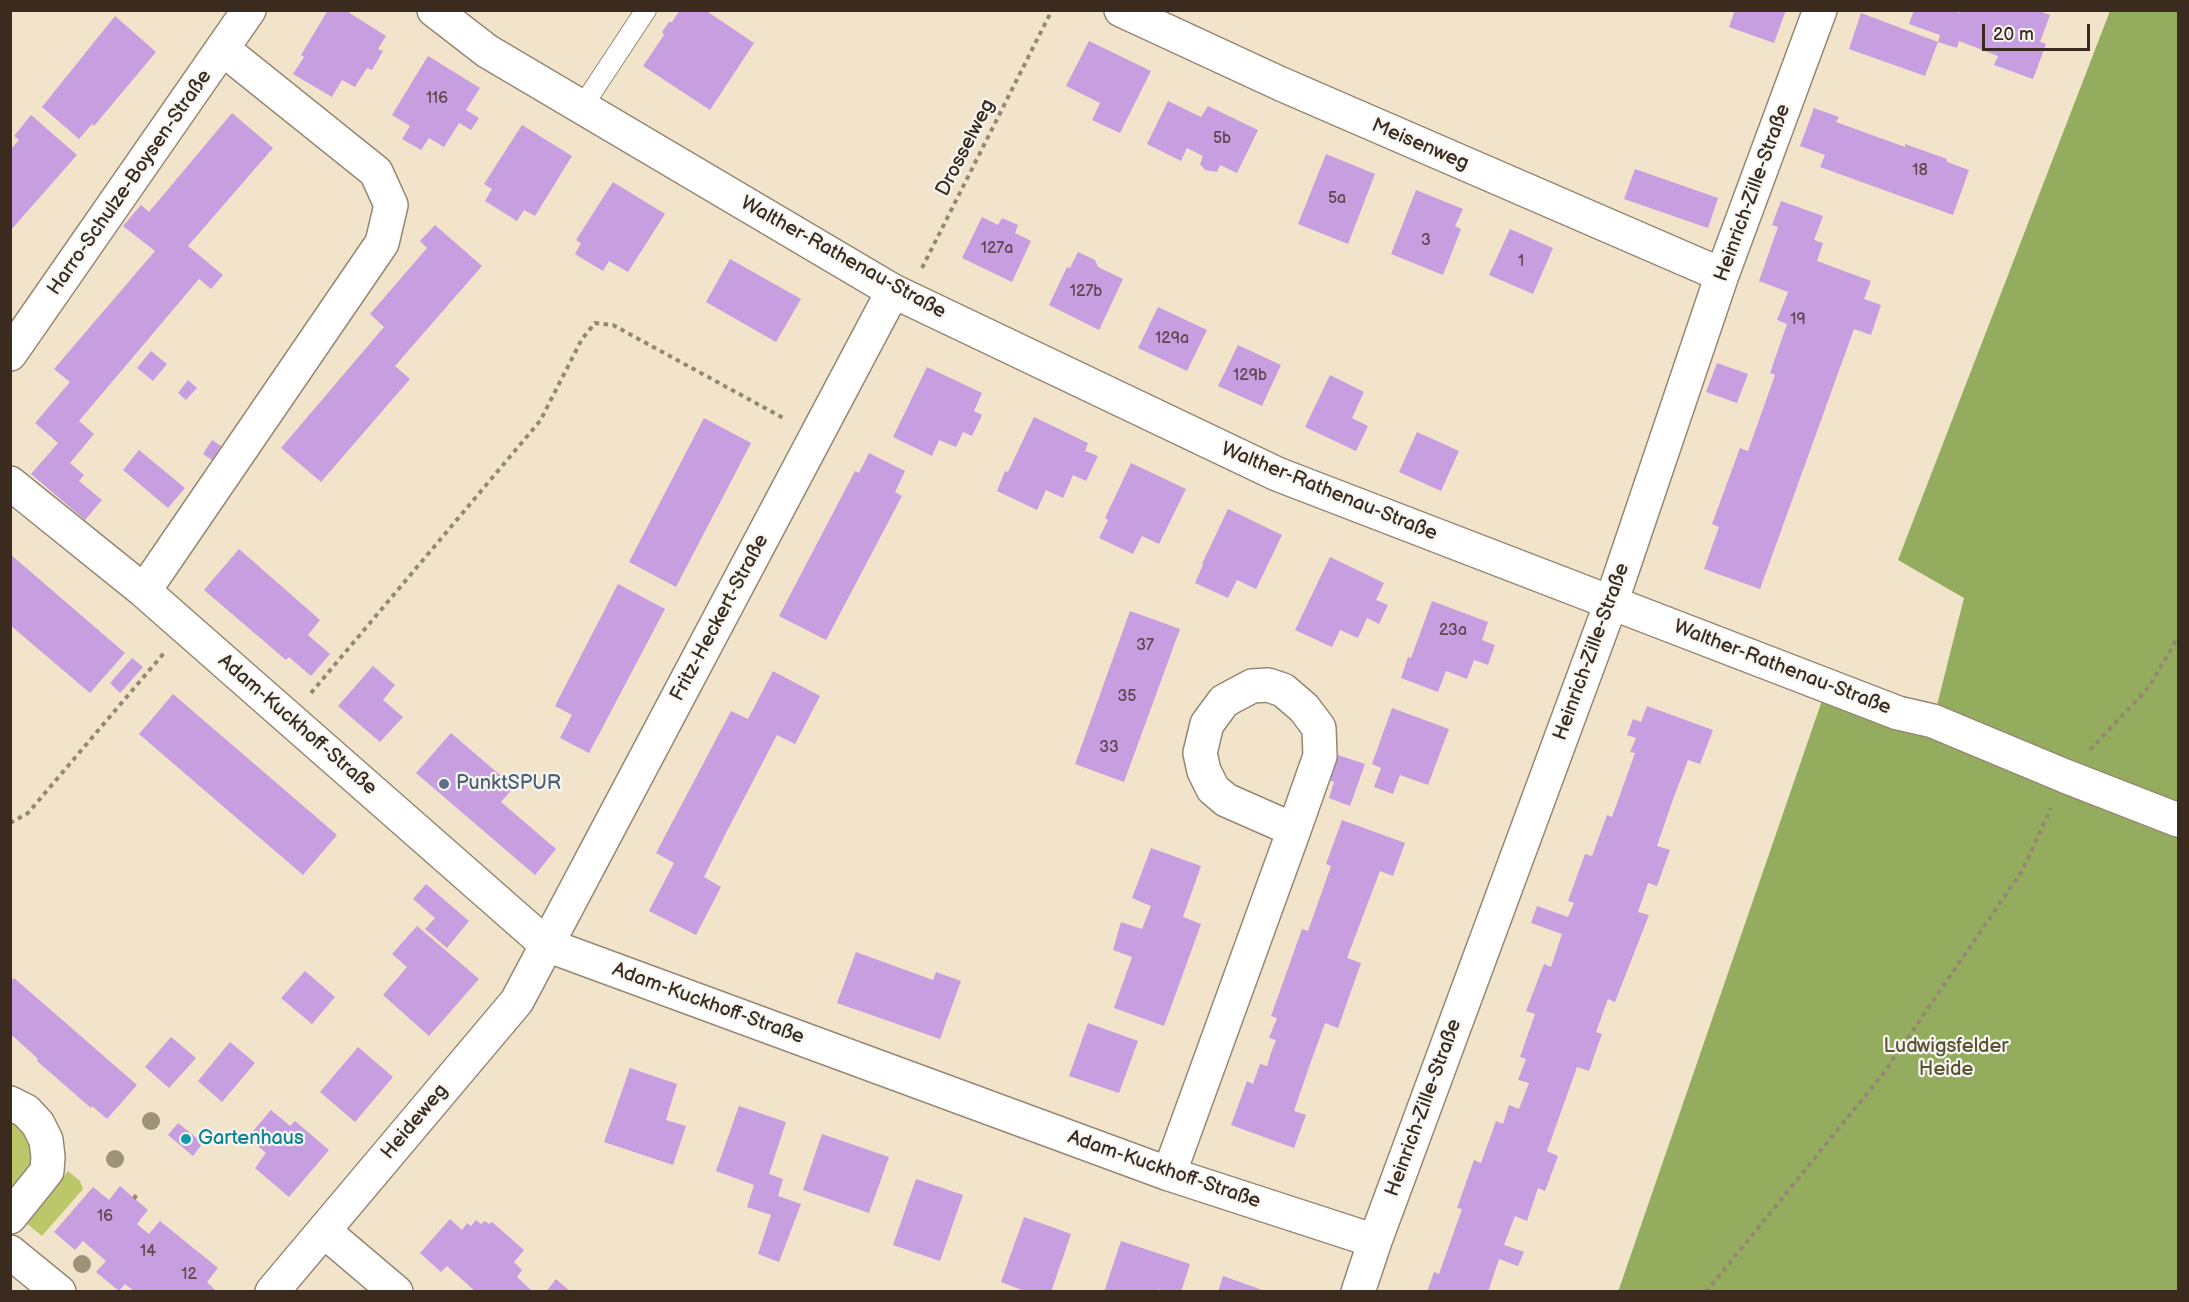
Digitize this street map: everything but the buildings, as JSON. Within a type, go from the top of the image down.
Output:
[{"type":"street","name":"Harro-Schulze-Boysen-Straße","points":[[10,354],[224,50],[249,10]]},
{"type":"street","name":"Walther-Rathenau-Straße","points":[[434,10],[487,51],[900,295],[1276,474],[1898,713],[1933,721],[2065,776],[2178,819]]},
{"type":"street","name":"Meisenweg","points":[[1121,10],[1281,84],[1722,276]]},
{"type":"street","name":"Heinrich-Zille-Straße","points":[[1358,1292],[1374,1241],[1611,603],[1722,276],[1820,10]]},
{"type":"street","points":[[144,591],[382,243],[391,205],[375,172],[224,50]]},
{"type":"street","name":"Fritz-Heckert-Straße","points":[[547,945],[816,437],[900,295]]},
{"type":"street","name":"Adam-Kuckhoff-Straße","points":[[10,483],[144,591],[547,945],[1169,1174],[1374,1241]]},
{"type":"street","points":[[1169,1174],[1294,830]]},
{"type":"street","name":"Heideweg","points":[[272,1292],[517,1000],[547,945]]},
{"type":"street","points":[[10,1103],[26,1111],[39,1124],[46,1140],[48,1157],[47,1171],[10,1217]]},
{"type":"street","points":[[324,1231],[396,1292]]},
{"type":"street","points":[[10,1252],[59,1292]]},
{"type":"lane","points":[[582,107],[646,10]]},
{"type":"path","name":"Drosselweg","points":[[900,295],[1052,10]]},
{"type":"path","points":[[289,719],[540,421],[582,339],[595,323],[613,325],[816,437]]},
{"type":"path","points":[[10,823],[28,813],[186,628]]},
{"type":"path","points":[[1706,1292],[1883,1074],[2022,871],[2065,776],[2149,687],[2178,637]]},
{"type":"green space","name":"Ludwigsfelder Heide","points":[[2110,11],[2178,11],[2178,1291],[1618,1292],[1827,686],[1933,721],[1964,598],[1898,560]]},
{"type":"green space","points":[[11,1116],[23,1125],[37,1156],[11,1200]]},
{"type":"green space","points":[[68,1171],[80,1181],[83,1189],[42,1236],[26,1223]]},
{"type":"place","name":"PunktSPUR","points":[[444,784]]},
{"type":"place","name":"Gartenhaus","points":[[186,1139]]}]
